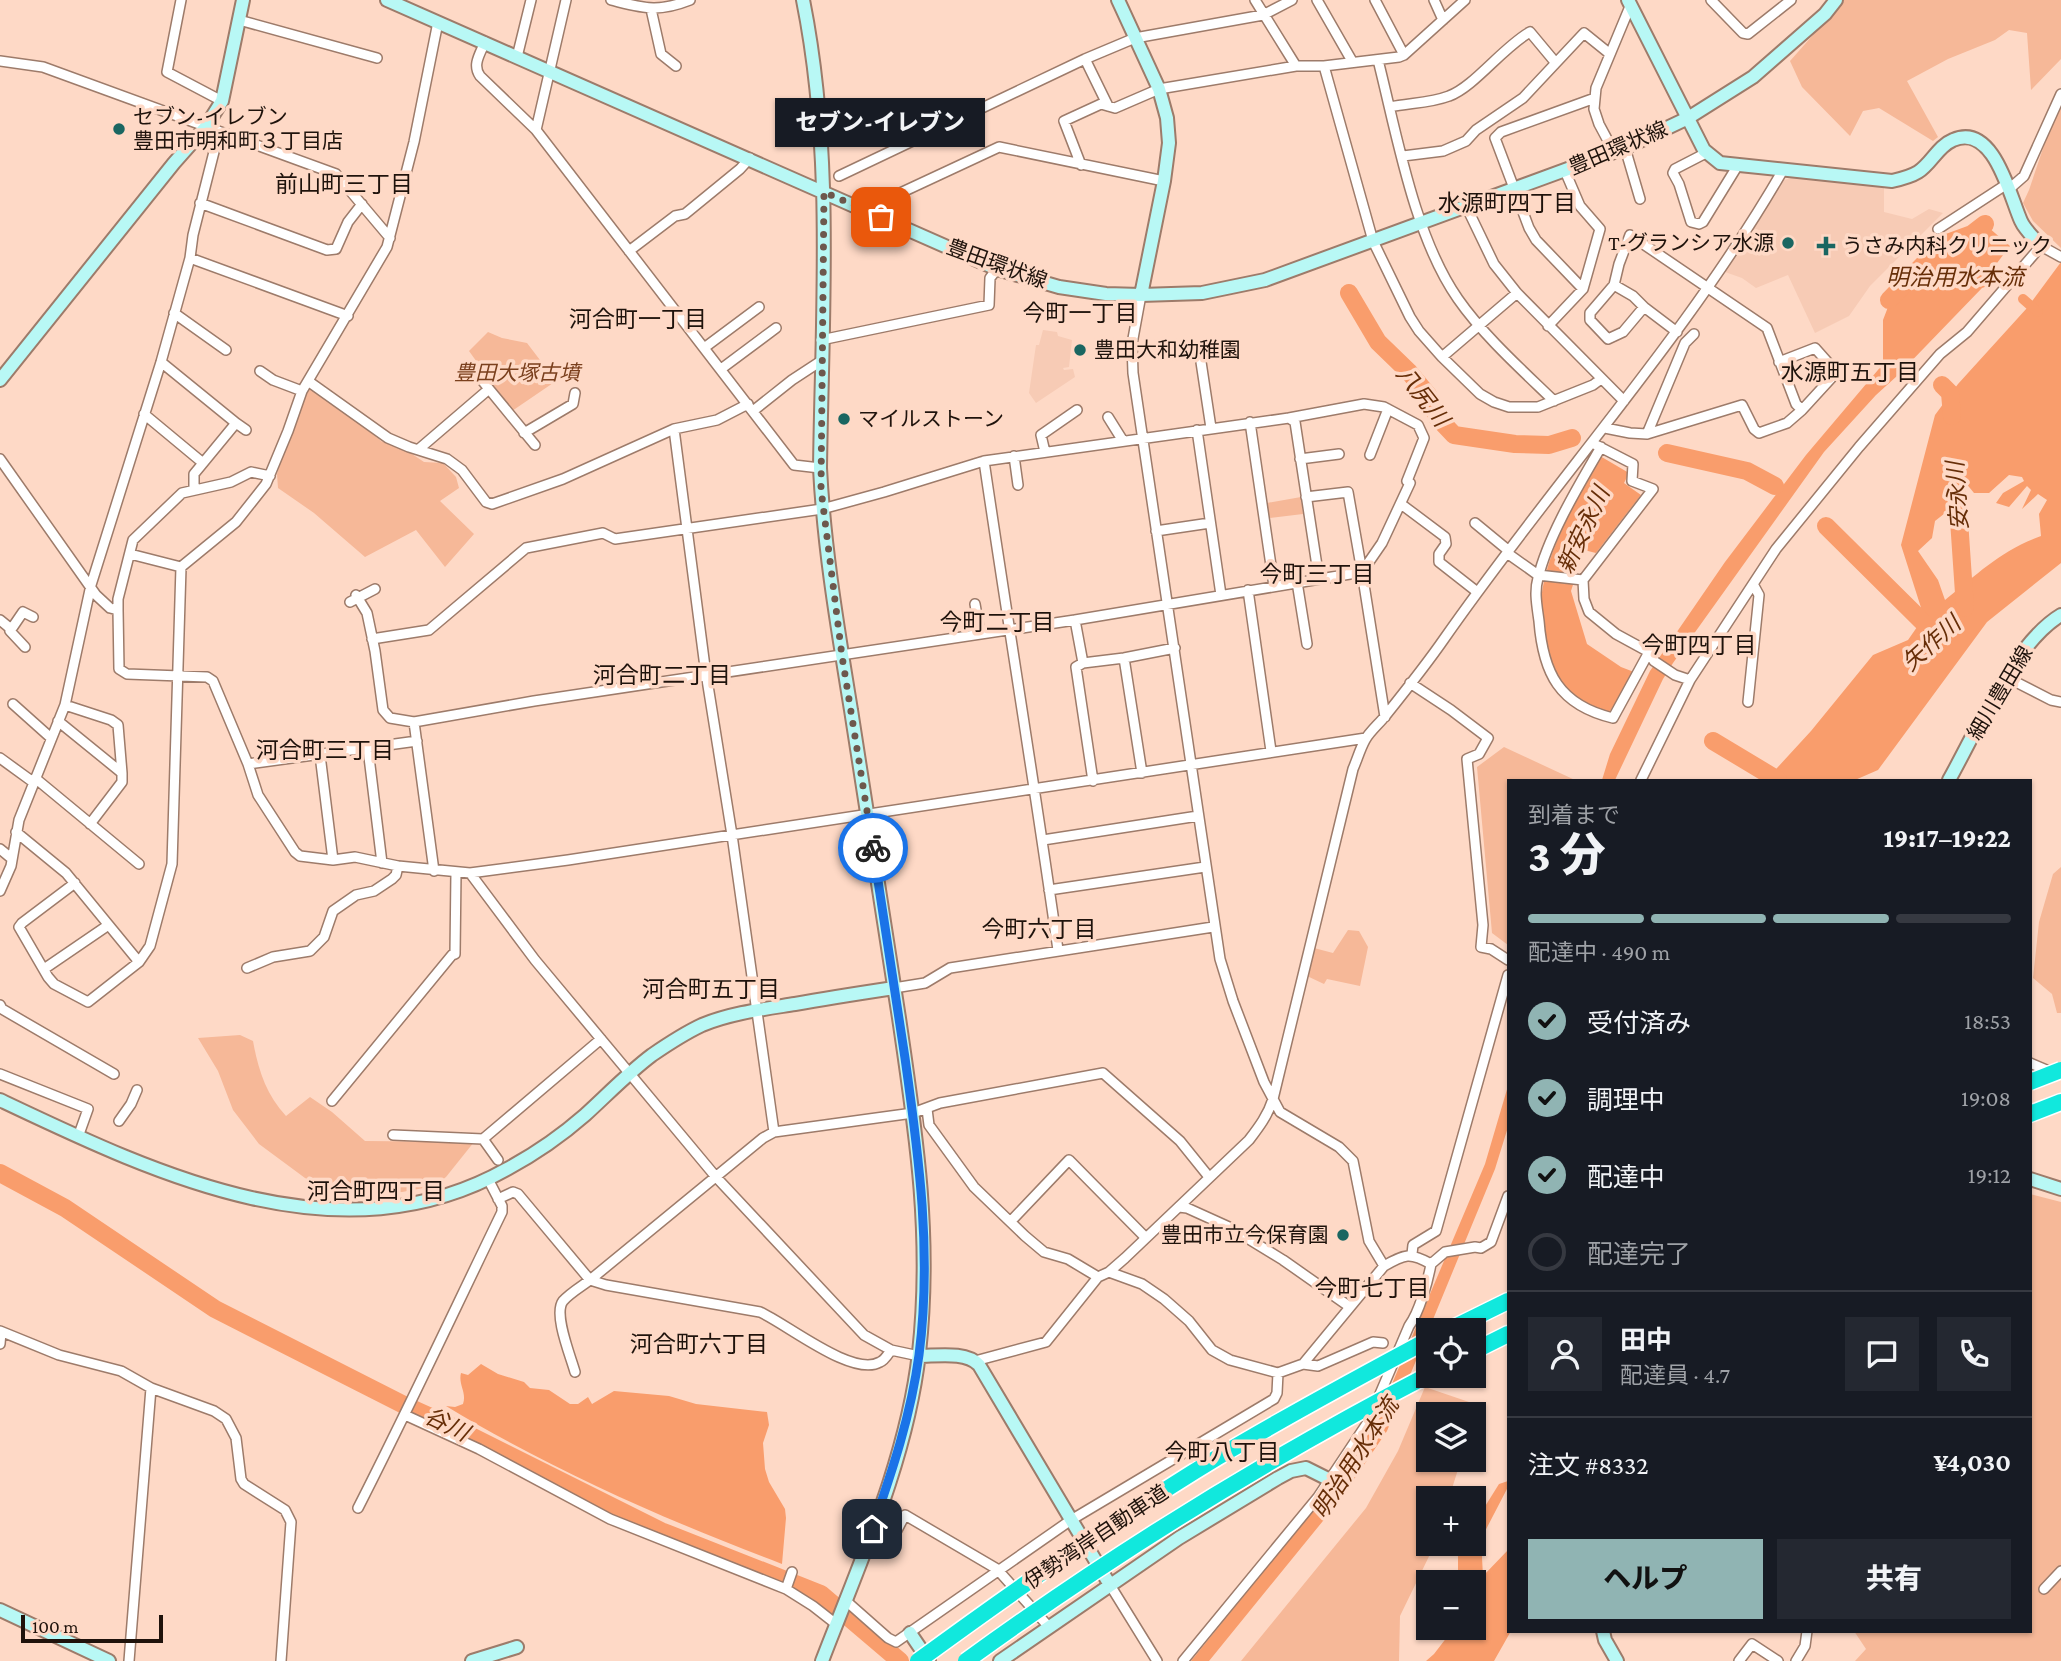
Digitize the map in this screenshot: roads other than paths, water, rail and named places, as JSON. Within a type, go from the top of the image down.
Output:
[{"type":"highway","points":[[2032,1081],[2061,1070]]},
{"type":"highway","points":[[2032,1114],[2061,1103]]},
{"type":"highway","points":[[1473,1318],[1507,1301]]},
{"type":"highway","points":[[1486,1345],[1507,1334]]},
{"type":"highway","name":"伊勢湾岸自動車道","points":[[918,1661],[1095,1535],[1289,1415],[1416,1346]]},
{"type":"highway","name":"伊勢湾岸自動車道","points":[[966,1661],[1066,1590],[1183,1513],[1301,1443],[1416,1381]]},
{"type":"street","points":[[181,0],[167,72],[222,101]]},
{"type":"street","points":[[0,380],[205,128],[222,101],[243,0]]},
{"type":"street","name":"豊田環状線","points":[[387,0],[997,269],[1059,287],[1106,294],[1141,295],[1202,293],[1250,284],[1467,208],[1619,150],[1688,118],[1753,77],[1825,14],[1836,0]]},
{"type":"street","points":[[517,57],[531,0]]},
{"type":"street","points":[[536,130],[566,0]]},
{"type":"street","points":[[611,0],[651,9],[674,6],[690,0]]},
{"type":"street","points":[[803,0],[819,98],[824,192],[820,468],[822,509],[842,656],[913,1113],[925,1236],[925,1288],[919,1356],[894,1465],[822,1661]]},
{"type":"street","points":[[1118,0],[1159,89],[1167,118],[1169,143],[1164,181],[1132,344],[1133,373],[1192,765],[1213,927],[1233,1001],[1264,1082],[1280,1112],[1339,1147],[1353,1161],[1369,1241],[1384,1266]]},
{"type":"street","points":[[1255,0],[1296,66]]},
{"type":"street","points":[[839,176],[1135,38],[1263,15],[1292,0]]},
{"type":"street","points":[[1317,0],[1352,61]]},
{"type":"street","points":[[1375,0],[1404,55]]},
{"type":"street","points":[[1434,0],[1443,20]]},
{"type":"street","points":[[1081,165],[1064,121],[1101,104],[1115,108],[1159,89],[1296,66],[1378,60],[1404,55],[1465,0]]},
{"type":"street","points":[[1711,0],[1743,33],[1748,34],[1791,0]]},
{"type":"street","points":[[1631,1],[1706,153],[1720,163],[1892,181],[1919,172],[1945,144],[1956,138],[1970,139],[1980,142],[1995,157],[2022,224],[2041,246],[2059,256]]},
{"type":"street","points":[[1631,1],[1596,88],[1594,109],[1599,124],[1619,150],[1640,199]]},
{"type":"street","points":[[651,9],[661,54],[676,66]]},
{"type":"street","points":[[239,20],[377,58]]},
{"type":"street","points":[[75,883],[19,927],[54,984],[88,1002],[139,962],[150,946],[172,864],[181,568],[236,522],[270,476],[302,391],[348,316],[390,238],[414,142],[438,22]]},
{"type":"street","points":[[1390,107],[1456,93],[1530,32],[1555,62]]},
{"type":"street","points":[[1403,156],[1443,151],[1466,141],[1476,130],[1523,98],[1584,33],[1610,54]]},
{"type":"street","points":[[485,42],[476,63],[476,70],[536,130],[794,465],[820,468]]},
{"type":"street","points":[[1085,59],[1108,106]]},
{"type":"street","points":[[1378,60],[1420,223],[1447,283],[1480,326],[1554,401]]},
{"type":"street","points":[[0,61],[43,67],[336,174],[390,238]]},
{"type":"street","points":[[1325,65],[1373,241],[1410,317],[1442,357],[1480,394],[1509,407],[1527,408],[1554,401],[1594,385],[1601,379]]},
{"type":"street","points":[[1938,229],[2024,176],[2061,94]]},
{"type":"street","points":[[1583,289],[1536,240],[1523,215],[1495,138],[1501,132],[1595,98]]},
{"type":"street","points":[[0,891],[11,866],[16,832],[34,780],[65,705],[91,584],[161,362],[190,258],[200,203],[219,132]]},
{"type":"street","points":[[881,217],[896,195],[999,147],[1164,181]]},
{"type":"street","points":[[1706,153],[1675,169],[1673,173],[1691,222],[1703,222],[1738,165]]},
{"type":"street","points":[[629,251],[675,216],[685,214],[750,158]]},
{"type":"street","points":[[1649,652],[1613,718],[1595,714],[1569,699],[1553,678],[1541,647],[1536,587],[1538,575],[1605,428],[1708,289],[1783,170]]},
{"type":"street","points":[[1548,326],[1583,289],[1600,229],[1580,206],[1565,171]]},
{"type":"street","points":[[200,203],[327,250],[336,249],[348,222],[362,204]]},
{"type":"street","points":[[1467,208],[1494,264],[1517,293],[1624,401]]},
{"type":"street","points":[[1644,307],[1623,332],[1608,339],[1590,320],[1590,313],[1614,285],[1630,235],[1767,328],[1796,404],[1802,410]]},
{"type":"street","points":[[1641,779],[1690,680],[1776,550],[1859,447],[1940,354],[1967,332],[2041,246]]},
{"type":"street","points":[[190,258],[348,316]]},
{"type":"street","points":[[821,340],[989,305],[990,278],[997,269]]},
{"type":"street","points":[[1614,285],[1633,296],[1677,332]]},
{"type":"street","points":[[1442,357],[1517,293]]},
{"type":"street","points":[[704,348],[759,307]]},
{"type":"street","points":[[174,313],[226,350]]},
{"type":"street","points":[[721,369],[776,328]]},
{"type":"street","points":[[1647,434],[1685,343],[1694,334]]},
{"type":"street","points":[[1605,428],[1647,434],[1742,405],[1754,429],[1759,433],[1787,423],[1835,374],[1815,348],[1779,362]]},
{"type":"street","points":[[308,381],[388,438],[447,458],[461,470],[486,502],[492,504],[563,479],[674,429],[717,420],[750,407],[821,361]]},
{"type":"street","points":[[161,362],[246,430]]},
{"type":"street","points":[[1201,362],[1211,428]]},
{"type":"street","points":[[474,369],[535,445]]},
{"type":"street","points":[[260,371],[273,380],[302,391]]},
{"type":"street","points":[[419,449],[489,389]]},
{"type":"street","points":[[524,433],[573,404],[575,393]]},
{"type":"street","points":[[372,639],[429,630],[526,548],[603,533],[615,539],[822,509],[984,461],[1289,418],[1364,404],[1388,409],[1418,425],[1423,438],[1406,481],[1410,483],[1401,504],[1382,543],[1362,572],[1075,620],[463,712],[414,722],[390,718],[383,710],[367,613],[355,599],[375,589]]},
{"type":"street","points":[[1370,455],[1388,409]]},
{"type":"street","points":[[1045,452],[1041,435],[1077,410]]},
{"type":"street","points":[[144,414],[203,463]]},
{"type":"street","points":[[1108,416],[1123,440]]},
{"type":"street","points":[[1289,418],[1295,422],[1319,579]]},
{"type":"street","points":[[1250,422],[1274,586]]},
{"type":"street","points":[[194,489],[194,474],[236,423]]},
{"type":"street","points":[[674,429],[706,675],[732,835],[774,1132]]},
{"type":"street","points":[[1197,430],[1221,595]]},
{"type":"street","points":[[1596,445],[1633,464],[1632,481],[1653,489],[1583,580],[1584,599],[1589,612],[1616,634],[1649,652],[1654,661],[1675,675],[1690,680]]},
{"type":"street","points":[[470,873],[535,960],[716,1177],[864,1335],[891,1350],[919,1356],[962,1356],[975,1361],[1046,1342],[1098,1277],[1109,1272],[1249,1140],[1269,1112],[1353,769],[1366,738],[1385,717],[1476,591],[1596,445]]},
{"type":"street","points":[[1300,459],[1339,453]]},
{"type":"street","points":[[1014,456],[1017,485]]},
{"type":"street","points":[[0,459],[35,511],[91,584],[96,595],[110,608],[118,610]]},
{"type":"street","points":[[984,461],[1058,950]]},
{"type":"street","points":[[270,476],[251,472],[231,482],[182,493],[133,540],[118,599],[119,669],[127,674],[207,677],[213,681],[258,795],[300,856],[333,860],[355,857],[398,866],[470,873],[1366,738]]},
{"type":"street","points":[[1306,497],[1348,492],[1385,717]]},
{"type":"street","points":[[1401,504],[1445,537],[1446,544],[1438,555],[1439,562],[1476,591]]},
{"type":"street","points":[[1156,531],[1210,523]]},
{"type":"street","points":[[1475,523],[1538,575],[1583,580]]},
{"type":"street","points":[[130,555],[181,568]]},
{"type":"street","points":[[1297,582],[1307,644]]},
{"type":"street","points":[[1748,702],[1759,595],[1753,584]]},
{"type":"street","points":[[1248,590],[1271,751]]},
{"type":"street","points":[[975,604],[979,633]]},
{"type":"street","points":[[11,629],[23,612],[33,617]]},
{"type":"street","name":"細川豊田線","points":[[1950,779],[2016,661],[2036,636],[2061,615]]},
{"type":"street","points":[[0,620],[25,647]]},
{"type":"street","points":[[1075,620],[1083,663]]},
{"type":"street","points":[[1093,781],[1076,667],[1083,663],[1124,659],[1175,648]]},
{"type":"street","points":[[1124,659],[1142,773]]},
{"type":"street","points":[[2006,677],[2051,700],[2061,702]]},
{"type":"street","points":[[1410,683],[1488,738],[1479,754],[1466,759],[1483,925],[1481,947],[1491,949],[1507,959]]},
{"type":"street","points":[[13,704],[51,738]]},
{"type":"street","points":[[65,705],[118,724],[122,782],[90,824]]},
{"type":"street","points":[[58,721],[122,773]]},
{"type":"street","points":[[414,722],[434,871]]},
{"type":"street","points":[[248,764],[417,741]]},
{"type":"street","points":[[368,749],[382,863]]},
{"type":"street","points":[[320,755],[333,860]]},
{"type":"street","points":[[0,758],[34,780],[139,864]]},
{"type":"street","points":[[1043,840],[1198,816]]},
{"type":"street","points":[[16,832],[66,873],[139,962]]},
{"type":"street","points":[[0,849],[11,858]]},
{"type":"street","points":[[247,968],[273,957],[310,951],[324,937],[333,911],[356,895],[374,891],[393,879],[398,866]]},
{"type":"street","points":[[1049,890],[1205,867]]},
{"type":"street","points":[[332,1101],[452,955],[456,954],[456,872]]},
{"type":"street","points":[[44,969],[107,926]]},
{"type":"street","points":[[0,1100],[78,1137],[202,1184],[278,1205],[312,1209],[369,1210],[409,1205],[459,1192],[488,1179],[557,1138],[651,1056],[702,1026],[756,1010],[925,983],[950,968],[1213,927]]},
{"type":"street","points":[[1412,1254],[1413,1245],[1436,1231],[1507,979]]},
{"type":"street","points":[[0,1005],[2,1009],[114,1074]]},
{"type":"street","points":[[393,1135],[483,1139],[601,1039]]},
{"type":"street","points":[[2032,1064],[2061,1076]]},
{"type":"street","points":[[575,1372],[560,1321],[562,1302],[774,1132],[913,1113],[940,1103],[1102,1073],[1180,1141],[1209,1177]]},
{"type":"street","points":[[0,1074],[88,1109],[78,1137]]},
{"type":"street","points":[[119,1121],[137,1090]]},
{"type":"street","points":[[927,1109],[929,1125],[974,1187],[1044,1252],[1068,1259],[1098,1277]]},
{"type":"street","points":[[483,1139],[498,1160]]},
{"type":"street","points":[[1011,1221],[1069,1160],[1146,1238]]},
{"type":"street","points":[[358,1508],[502,1212],[488,1179]]},
{"type":"street","points":[[2032,1180],[2061,1189]]},
{"type":"street","points":[[498,1199],[513,1192],[518,1194],[590,1280],[760,1312],[779,1320],[835,1357],[862,1366],[879,1363],[891,1350]]},
{"type":"street","points":[[1184,1661],[1318,1497],[1368,1422],[1414,1320],[1431,1264],[1445,1252],[1481,1248],[1491,1242],[1507,1199]]},
{"type":"street","points":[[1179,1207],[1229,1227],[1283,1260],[1350,1307]]},
{"type":"street","points":[[1303,1364],[1384,1266],[1412,1254],[1431,1264]]},
{"type":"street","points":[[1109,1272],[1142,1284],[1164,1299],[1189,1321],[1212,1350],[1230,1360],[1278,1373],[1303,1364],[1318,1366],[1373,1342],[1383,1343]]},
{"type":"street","points":[[0,1344],[0,1331],[59,1355],[121,1371],[151,1388],[214,1411],[226,1419],[236,1438],[244,1484],[285,1510],[291,1522],[281,1661]]},
{"type":"street","points":[[975,1361],[1157,1661]]},
{"type":"street","points":[[845,1600],[896,1642],[997,1569],[1071,1520],[1274,1399],[1278,1373]]},
{"type":"street","points":[[129,1661],[151,1388]]},
{"type":"street","points":[[406,1413],[480,1449],[610,1519],[786,1587],[836,1624]]},
{"type":"street","points":[[1000,1661],[1179,1538],[1291,1471],[1306,1468],[1329,1480]]},
{"type":"street","points":[[867,1543],[883,1546],[889,1542],[905,1516],[997,1569],[1049,1627]]},
{"type":"street","points":[[2043,1589],[2061,1571]]},
{"type":"street","points":[[786,1587],[792,1572]]},
{"type":"street","points":[[0,1609],[109,1661]]},
{"type":"street","points":[[910,1633],[929,1661]]},
{"type":"street","points":[[1603,1633],[1617,1661]]},
{"type":"street","points":[[1796,1661],[1805,1646],[1807,1633]]},
{"type":"street","points":[[1739,1661],[1752,1644],[1778,1661]]},
{"type":"street","points":[[472,1661],[517,1647]]},
{"type":"water","points":[[1988,227],[2010,246],[1997,263],[1995,272],[2002,278],[1999,281],[1994,278],[1988,286],[1982,288],[1824,452],[1673,663],[1615,779],[1602,779],[1610,754],[1650,671],[1725,562],[1806,455],[1883,364],[1883,320],[1888,307],[1941,252]]},
{"type":"water","name":"矢作川","points":[[2061,262],[2061,563],[1987,622],[1878,770],[1857,779],[1767,779],[1811,731],[1873,655],[1908,640],[1924,617],[1901,545],[1935,415],[1958,384],[2027,308]],"holes":[[[2009,475],[2022,477],[2024,481],[2003,493],[1996,503],[2009,507],[2027,486],[2031,490],[2022,509],[2038,494],[2047,500],[2039,514],[2041,536],[2002,556],[1945,600],[1938,580],[1918,551],[1932,538],[1935,521],[1954,506],[1965,482],[1974,493],[1989,493]]]},
{"type":"water","points":[[1600,456],[1629,473],[1624,483],[1641,495],[1596,553],[1584,550],[1571,591],[1587,644],[1621,667],[1634,672],[1609,713],[1575,697],[1560,678],[1549,657],[1542,631],[1541,605],[1552,553]]},
{"type":"water","name":"明治用水本流","points":[[1507,1089],[1507,1130],[1495,1169],[1434,1318],[1420,1318],[1485,1164]]},
{"type":"water","name":"明治用水本流","points":[[1416,1327],[1416,1361],[1387,1431],[1340,1500],[1209,1661],[1191,1661],[1328,1492],[1375,1424]]},
{"type":"water","points":[[481,1364],[498,1374],[524,1382],[530,1388],[549,1390],[570,1404],[578,1404],[588,1397],[592,1404],[614,1391],[669,1396],[696,1404],[767,1412],[769,1425],[763,1443],[765,1469],[769,1482],[785,1509],[786,1518],[782,1564],[695,1530],[568,1473],[446,1406],[463,1404],[461,1373],[468,1375]]},
{"type":"water","points":[[1507,1481],[1507,1489],[1486,1529],[1486,1505],[1499,1484]]},
{"type":"water","points":[[1507,1551],[1507,1633],[1510,1633],[1494,1661],[1426,1661],[1445,1640],[1486,1640],[1486,1573]]},
{"type":"water","points":[[1458,1556],[1482,1556],[1483,1570],[1458,1570]]},
{"type":"waterway","name":"安永川","points":[[1889,300],[1942,245],[1972,234],[1985,224]]},
{"type":"waterway","name":"八尻川","points":[[1349,293],[1378,342],[1428,395],[1437,417],[1454,435],[1515,444],[1549,445],[1572,438]]},
{"type":"waterway","points":[[2023,299],[2038,312]]},
{"type":"waterway","name":"安永川","points":[[1942,385],[1950,393],[1952,416]]},
{"type":"waterway","name":"八尻川","points":[[1667,453],[1747,471],[1775,486]]},
{"type":"waterway","name":"安永川","points":[[1956,476],[1965,608]]},
{"type":"waterway","name":"八尻川","points":[[1826,526],[1939,638]]},
{"type":"waterway","name":"新安永川","points":[[1713,741],[1776,779]]},
{"type":"waterway","name":"谷川","points":[[0,1173],[65,1208],[215,1309],[661,1531],[821,1594],[900,1661]]},
{"type":"place","name":"セブン-イレブン 豊田市明和町３丁目店","points":[[119,129]]},
{"type":"place","name":"セブン-イレブン","points":[[881,217]]},
{"type":"place","name":"T-グランシア水源","points":[[1788,243]]},
{"type":"place","name":"うさみ内科クリニック","points":[[1826,246]]},
{"type":"place","name":"豊田大和幼稚園","points":[[1080,350]]},
{"type":"place","name":"マイルストーン","points":[[844,419]]},
{"type":"place","name":"豊田市立今保育園","points":[[1343,1235]]},
{"type":"district","name":"前山町三丁目","points":[[344,184]]},
{"type":"district","name":"水源町四丁目","points":[[1507,203]]},
{"type":"district","name":"今町一丁目","points":[[1080,313]]},
{"type":"district","name":"河合町一丁目","points":[[638,319]]},
{"type":"district","name":"水源町五丁目","points":[[1850,372]]},
{"type":"district","name":"今町三丁目","points":[[1317,574]]},
{"type":"district","name":"今町二丁目","points":[[997,622]]},
{"type":"district","name":"今町四丁目","points":[[1699,645]]},
{"type":"district","name":"河合町二丁目","points":[[662,675]]},
{"type":"district","name":"河合町三丁目","points":[[325,750]]},
{"type":"district","name":"今町六丁目","points":[[1039,929]]},
{"type":"district","name":"河合町五丁目","points":[[711,989]]},
{"type":"district","name":"河合町四丁目","points":[[376,1191]]},
{"type":"district","name":"今町七丁目","points":[[1372,1288]]},
{"type":"district","name":"河合町六丁目","points":[[699,1344]]},
{"type":"district","name":"今町八丁目","points":[[1222,1452]]},
{"type":"park label","name":"豊田大塚古墳","points":[[517,373]]}]
